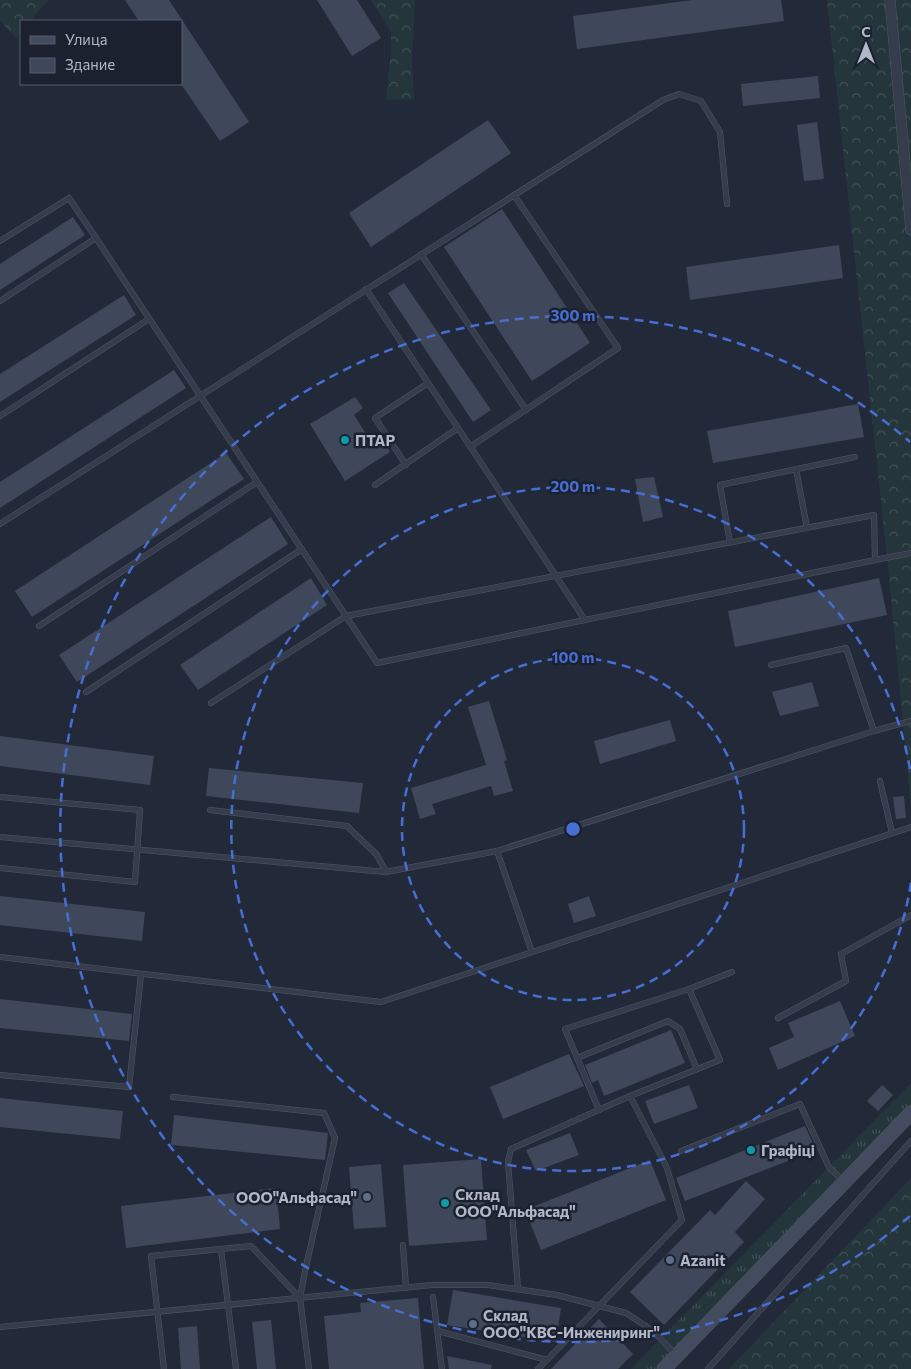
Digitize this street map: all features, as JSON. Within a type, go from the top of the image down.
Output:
[{"type":"main road","points":[[664,1369],[911,1113]]},
{"type":"street","points":[[890,0],[911,230]]},
{"type":"lane","points":[[0,524],[663,100],[679,94],[701,101],[720,132],[727,204]]},
{"type":"lane","points":[[470,447],[618,348],[514,195]]},
{"type":"lane","points":[[0,241],[69,198],[378,663],[911,553]]},
{"type":"lane","points":[[0,301],[96,238]]},
{"type":"lane","points":[[421,254],[526,410]]},
{"type":"lane","points":[[366,289],[585,620]]},
{"type":"lane","points":[[0,416],[149,319]]},
{"type":"lane","points":[[406,464],[374,418],[428,383]]},
{"type":"lane","points":[[375,485],[458,428]]},
{"type":"lane","points":[[730,543],[720,485],[855,457]]},
{"type":"lane","points":[[796,469],[807,528]]},
{"type":"lane","points":[[39,626],[257,482]]},
{"type":"lane","points":[[211,703],[346,616],[874,515],[875,560]]},
{"type":"lane","points":[[86,692],[302,550]]},
{"type":"lane","points":[[771,664],[846,648],[874,731]]},
{"type":"lane","points":[[0,837],[386,872],[497,851],[874,731],[911,721]]},
{"type":"lane","points":[[880,781],[892,833]]},
{"type":"lane","points":[[0,797],[140,810],[135,882],[0,868]]},
{"type":"lane","points":[[210,810],[346,826],[377,855],[386,872]]},
{"type":"lane","points":[[0,957],[382,1002],[911,827]]},
{"type":"lane","points":[[497,851],[532,952]]},
{"type":"lane","points":[[778,1018],[846,981],[840,954],[911,916]]},
{"type":"lane","points":[[599,1110],[565,1029],[689,989],[732,972]]},
{"type":"lane","points":[[0,1075],[129,1087],[140,974]]},
{"type":"lane","points":[[518,1289],[508,1162],[511,1149],[630,1096],[720,1060],[689,989]]},
{"type":"lane","points":[[577,1058],[668,1021],[680,1029],[697,1069]]},
{"type":"lane","points":[[538,1369],[682,1220],[667,1168],[630,1096]]},
{"type":"lane","points":[[173,1097],[324,1113],[334,1138],[300,1298],[309,1369]]},
{"type":"lane","points":[[680,1150],[800,1104],[829,1167],[845,1182]]},
{"type":"lane","points":[[708,1369],[911,1141]]},
{"type":"lane","points":[[403,1245],[406,1288]]},
{"type":"lane","points":[[164,1369],[151,1256],[251,1246],[300,1298]]},
{"type":"lane","points":[[221,1249],[236,1369]]},
{"type":"lane","points":[[0,1327],[432,1285],[488,1285],[557,1294],[626,1313],[652,1331],[677,1356]]},
{"type":"lane","points":[[433,1297],[442,1369]]},
{"type":"lane","points":[[438,1331],[547,1360]]},
{"type":"green space","points":[[0,0],[48,0],[31,20],[20,20],[20,33],[16,38],[0,21]]},
{"type":"green space","points":[[371,0],[415,0],[412,63],[414,99],[386,100],[391,32]]},
{"type":"green space","points":[[827,0],[911,0],[911,805],[888,566]]},
{"type":"green space","points":[[911,1083],[911,1113],[664,1369],[631,1369]]},
{"type":"green space","points":[[911,1178],[911,1369],[729,1369]]},
{"type":"building","points":[[125,0],[169,0],[249,122],[220,141],[182,85],[182,20],[138,20]]},
{"type":"building","points":[[317,0],[357,0],[381,38],[352,56]]},
{"type":"building","points":[[692,0],[781,0],[784,21],[577,49],[573,16]]},
{"type":"building","points":[[818,76],[820,98],[743,106],[741,84]]},
{"type":"building","points":[[488,120],[511,153],[371,247],[349,213]]},
{"type":"building","points":[[817,122],[824,179],[804,181],[797,125]]},
{"type":"building","points":[[502,209],[590,343],[532,381],[444,247]]},
{"type":"building","points":[[73,217],[85,235],[0,290],[0,264]]},
{"type":"building","points":[[839,245],[843,278],[690,300],[686,267]]},
{"type":"building","points":[[404,283],[491,410],[473,422],[388,293]]},
{"type":"building","points":[[124,295],[136,315],[0,402],[0,374]]},
{"type":"building","points":[[174,370],[186,388],[0,508],[0,482]]},
{"type":"building","name":"ПТАР","points":[[355,397],[363,408],[354,415],[372,443],[381,438],[390,452],[345,481],[310,424]]},
{"type":"building","points":[[858,404],[864,437],[713,463],[707,431]]},
{"type":"building","points":[[226,453],[244,479],[32,617],[15,591]]},
{"type":"building","points":[[654,477],[663,517],[643,522],[635,479]]},
{"type":"building","points":[[271,517],[288,544],[77,682],[59,655]]},
{"type":"building","points":[[311,578],[327,605],[198,690],[180,665]]},
{"type":"building","points":[[879,578],[887,615],[735,647],[728,611]]},
{"type":"building","points":[[812,682],[819,706],[780,716],[772,692]]},
{"type":"building","points":[[489,701],[507,760],[504,761],[513,791],[494,796],[491,786],[432,804],[436,814],[420,819],[411,788],[486,765],[468,707]]},
{"type":"building","points":[[670,720],[676,741],[600,764],[594,741]]},
{"type":"building","points":[[0,736],[154,756],[150,785],[0,766]]},
{"type":"building","points":[[209,768],[363,783],[359,813],[206,796]]},
{"type":"building","points":[[904,796],[906,818],[896,819],[893,797]]},
{"type":"building","points":[[0,896],[145,912],[142,941],[0,925]]},
{"type":"building","points":[[589,896],[596,916],[574,923],[568,904]]},
{"type":"building","points":[[0,999],[132,1014],[129,1041],[0,1028]]},
{"type":"building","points":[[840,1001],[855,1036],[778,1070],[769,1048],[794,1037],[788,1023]]},
{"type":"building","points":[[671,1030],[685,1063],[604,1096],[598,1080],[592,1083],[585,1065]]},
{"type":"building","points":[[569,1054],[584,1086],[503,1119],[490,1087]]},
{"type":"building","points":[[689,1085],[698,1108],[654,1124],[645,1101]]},
{"type":"building","points":[[882,1085],[893,1095],[878,1111],[867,1101]]},
{"type":"building","points":[[0,1098],[123,1111],[120,1139],[0,1127]]},
{"type":"building","points":[[174,1115],[328,1133],[325,1160],[171,1145]]},
{"type":"building","points":[[805,1126],[816,1150],[685,1201],[676,1178]]},
{"type":"building","points":[[570,1133],[579,1155],[536,1171],[526,1150]]},
{"type":"building","name":"Склад ООО\"Альфасад\"","points":[[481,1159],[487,1240],[409,1246],[403,1165]]},
{"type":"building","points":[[650,1160],[666,1200],[541,1250],[525,1210]]},
{"type":"building","name":"ООО\"Альфасад\"","points":[[381,1164],[386,1227],[354,1229],[349,1167]]},
{"type":"building","points":[[746,1181],[765,1199],[735,1232],[744,1242],[664,1325],[630,1292],[710,1210],[715,1215]]},
{"type":"building","points":[[276,1188],[280,1229],[126,1248],[121,1206]]},
{"type":"building","points":[[453,1290],[561,1308],[556,1342],[447,1325]]},
{"type":"building","points":[[418,1298],[424,1369],[329,1369],[324,1316],[361,1312],[360,1303]]},
{"type":"building","points":[[599,1319],[633,1354],[618,1369],[551,1369]]},
{"type":"building","points":[[271,1320],[276,1369],[257,1369],[252,1322]]},
{"type":"building","points":[[197,1326],[200,1369],[181,1369],[178,1328]]},
{"type":"building","points":[[447,1356],[492,1365],[491,1369],[449,1369]]},
{"type":"place","name":"ПТАР","points":[[345,440]]},
{"type":"place","name":"Графіці","points":[[751,1150]]},
{"type":"place","name":"ООО\"Альфасад\"","points":[[367,1197]]},
{"type":"place","name":"Склад ООО\"Альфасад\"","points":[[445,1203]]},
{"type":"place","name":"Azanit","points":[[670,1260]]},
{"type":"place","name":"Склад ООО\"КВС-Инжениринг\"","points":[[473,1324]]}]
